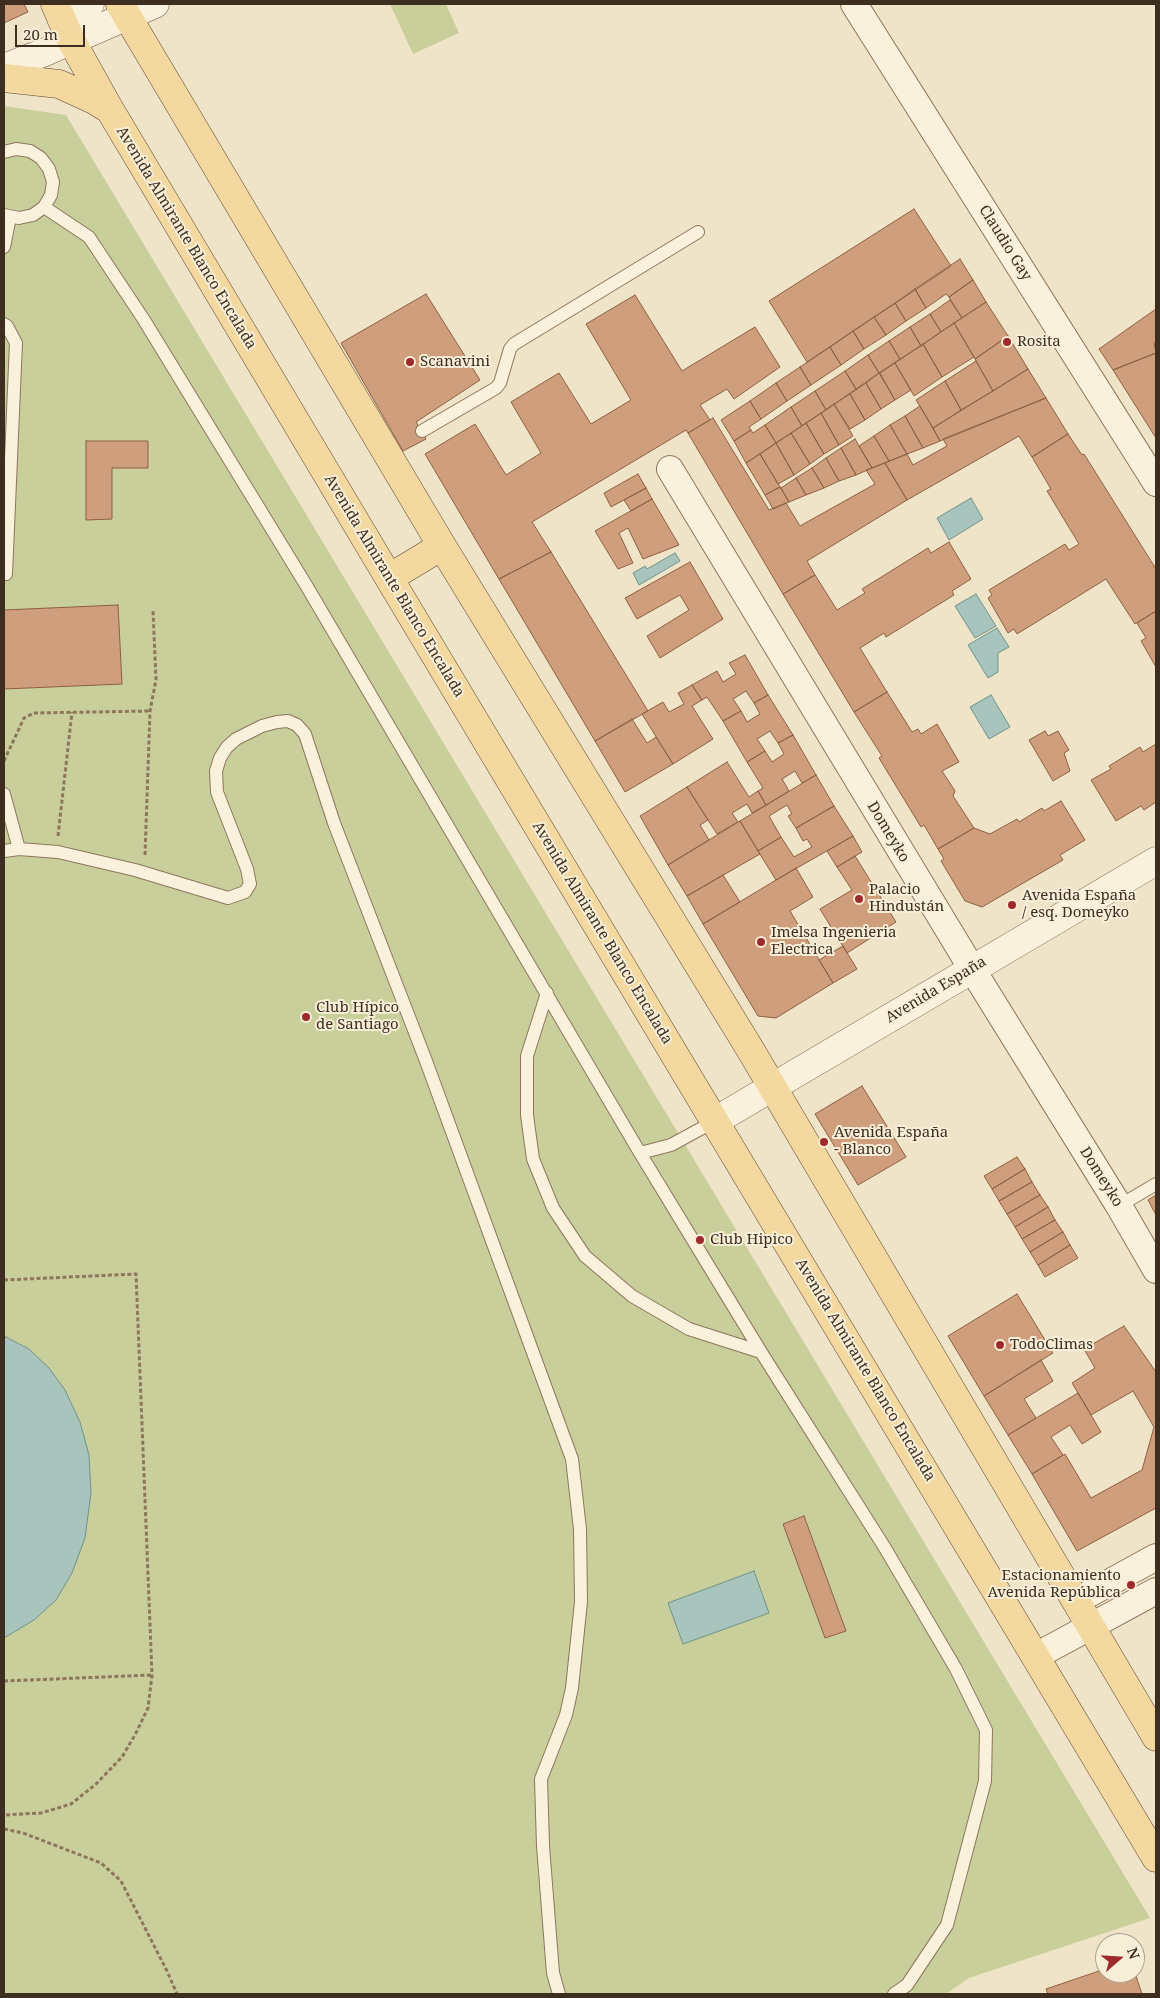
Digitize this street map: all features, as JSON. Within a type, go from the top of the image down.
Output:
[{"type":"main road","points":[[123,10],[394,449],[442,546],[772,1087],[1156,1737]]},
{"type":"main road","name":"Avenida Almirante Blanco Encalada","points":[[63,21],[110,110],[1156,1858]]},
{"type":"main road","points":[[4,78],[59,84],[94,100],[110,110]]},
{"type":"main road","points":[[389,578],[442,546]]},
{"type":"street","points":[[4,68],[63,21],[90,4]]},
{"type":"street","points":[[63,21],[155,4]]},
{"type":"street","name":"Claudio Gay","points":[[854,4],[1156,483]]},
{"type":"street","name":"Domeyko","points":[[670,469],[972,969],[1119,1206],[1156,1270]]},
{"type":"street","name":"Avenida España","points":[[716,1121],[1156,861]]},
{"type":"street","points":[[1076,1601],[1156,1557]]},
{"type":"street","points":[[1036,1656],[1156,1591]]},
{"type":"lane","points":[[4,152],[16,149],[30,151],[41,158],[49,169],[52,182],[50,195],[44,207],[33,215],[19,218],[7,215],[4,247]]},
{"type":"lane","points":[[44,207],[89,237],[144,320],[311,594],[640,1153],[761,1352],[890,1556],[956,1669],[986,1730],[985,1781],[947,1925],[907,1985],[894,1994]]},
{"type":"lane","points":[[422,431],[496,388],[500,383],[510,349],[514,344],[698,232]]},
{"type":"lane","points":[[4,324],[16,343],[6,574]]},
{"type":"lane","points":[[4,851],[19,849],[58,852],[106,863],[228,898],[245,892],[250,884],[247,869],[217,792],[216,772],[220,758],[227,747],[236,739],[262,726],[288,721],[297,725],[305,734],[334,823],[426,1061],[572,1459],[580,1529],[582,1602],[572,1688],[566,1715],[541,1779],[543,1846],[553,1973],[558,1994]]},
{"type":"lane","points":[[4,794],[19,849]]},
{"type":"lane","points":[[547,993],[527,1056],[527,1115],[533,1159],[553,1208],[586,1256],[632,1296],[689,1329],[761,1352]]},
{"type":"lane","points":[[640,1153],[671,1145],[716,1121]]},
{"type":"lane","points":[[1119,1206],[1156,1184]]},
{"type":"path","points":[[145,860],[150,711],[156,680],[153,611]]},
{"type":"path","points":[[4,760],[24,718],[34,713],[150,711]]},
{"type":"path","points":[[57,842],[72,712]]},
{"type":"path","points":[[4,1280],[136,1274],[152,1675],[148,1708],[135,1735],[122,1757],[96,1784],[70,1804],[40,1813],[4,1815]]},
{"type":"path","points":[[4,1681],[152,1675]]},
{"type":"path","points":[[4,1829],[23,1833],[100,1863],[121,1880],[167,1971],[176,1994]]},
{"type":"green space","points":[[390,4],[446,4],[459,33],[413,54]]},
{"type":"green space","name":"Club Hípico de Santiago","points":[[4,106],[66,115],[1150,1918],[1105,1933],[1095,1933],[1095,1936],[969,1978],[946,1994],[4,1994]]},
{"type":"water","points":[[971,498],[983,519],[949,540],[937,518]]},
{"type":"water","points":[[675,553],[680,561],[639,585],[633,573],[645,566],[647,569]]},
{"type":"water","points":[[976,594],[996,626],[975,638],[955,606]]},
{"type":"water","points":[[997,628],[1009,647],[998,653],[998,672],[988,678],[968,645]]},
{"type":"water","points":[[991,695],[1010,727],[989,739],[970,707]]},
{"type":"water","points":[[4,1336],[29,1349],[49,1368],[65,1390],[80,1422],[89,1455],[91,1493],[85,1538],[72,1573],[56,1600],[34,1620],[4,1638]]},
{"type":"water","points":[[754,1571],[769,1613],[683,1644],[668,1603]]},
{"type":"building","points":[[4,4],[24,4],[28,12],[4,23]]},
{"type":"building","points":[[914,209],[951,266],[807,362],[769,301]]},
{"type":"building","points":[[960,259],[973,280],[949,297],[946,294],[926,308],[915,289]]},
{"type":"building","points":[[973,280],[986,302],[962,318],[949,297]]},
{"type":"building","points":[[915,289],[926,308],[906,321],[895,303]]},
{"type":"building","name":"Scanavini","points":[[426,294],[480,380],[416,422],[426,439],[403,451],[341,343]]},
{"type":"building","points":[[635,295],[682,371],[755,327],[780,367],[734,399],[727,389],[700,405],[710,420],[688,433],[686,430],[532,522],[551,552],[499,579],[425,454],[475,424],[506,475],[541,453],[511,402],[559,373],[591,424],[631,400],[586,324]]},
{"type":"building","points":[[950,300],[962,318],[941,332],[930,314]]},
{"type":"building","points":[[986,302],[1008,336],[975,359],[954,323]]},
{"type":"building","points":[[895,303],[906,321],[886,335],[874,317]]},
{"type":"building","points":[[1156,309],[1156,342],[1154,343],[1156,353],[1113,370],[1099,349]]},
{"type":"building","points":[[930,314],[941,332],[921,346],[910,327]]},
{"type":"building","points":[[874,317],[886,335],[864,349],[853,331]]},
{"type":"building","points":[[954,323],[974,357],[942,377],[923,344]]},
{"type":"building","points":[[910,327],[921,346],[900,359],[889,341]]},
{"type":"building","points":[[853,331],[864,349],[841,365],[830,347]]},
{"type":"building","points":[[1008,336],[1028,369],[993,391],[975,359]]},
{"type":"building","points":[[889,341],[900,359],[879,373],[868,355]]},
{"type":"building","points":[[923,344],[942,377],[914,396],[895,363]]},
{"type":"building","points":[[830,347],[841,365],[811,385],[800,367]]},
{"type":"building","points":[[1156,353],[1156,438],[1113,370]]},
{"type":"building","points":[[868,355],[879,373],[856,389],[845,371]]},
{"type":"building","points":[[976,361],[993,391],[961,410],[945,381]]},
{"type":"building","points":[[895,363],[911,390],[895,400],[880,373]]},
{"type":"building","points":[[800,367],[811,385],[787,401],[776,383]]},
{"type":"building","points":[[1028,369],[1046,398],[940,441],[933,428]]},
{"type":"building","points":[[845,371],[856,389],[826,410],[815,391]]},
{"type":"building","points":[[879,373],[895,400],[881,409],[866,383]]},
{"type":"building","points":[[945,381],[961,410],[933,428],[916,400]]},
{"type":"building","points":[[776,383],[787,401],[761,419],[750,401]]},
{"type":"building","points":[[866,383],[881,409],[865,420],[850,394]]},
{"type":"building","points":[[815,391],[826,410],[802,426],[791,407]]},
{"type":"building","points":[[850,394],[865,420],[850,429],[834,404]]},
{"type":"building","points":[[1046,398],[1068,434],[1032,457],[1019,436],[907,500],[885,463],[907,454],[913,465],[947,446],[943,439]]},
{"type":"building","points":[[750,401],[761,419],[749,427],[751,430],[734,441],[721,420]]},
{"type":"building","points":[[834,404],[853,436],[839,445],[821,413]]},
{"type":"building","points":[[920,406],[940,441],[923,448],[905,416]]},
{"type":"building","points":[[791,407],[802,426],[776,443],[765,425]]},
{"type":"building","points":[[821,413],[839,445],[824,454],[806,423]]},
{"type":"building","points":[[905,416],[923,448],[907,454],[890,425]]},
{"type":"building","points":[[713,418],[769,510],[786,503],[800,526],[875,484],[866,470],[885,463],[907,500],[807,561],[815,575],[783,594],[688,433]]},
{"type":"building","points":[[806,423],[824,454],[810,464],[791,433]]},
{"type":"building","points":[[765,425],[776,443],[746,463],[734,441],[751,430],[753,433]]},
{"type":"building","points":[[890,425],[907,454],[889,461],[874,436]]},
{"type":"building","points":[[791,433],[810,464],[794,475],[776,443]]},
{"type":"building","points":[[1068,434],[1082,455],[1084,454],[1156,569],[1156,611],[1135,624],[1106,579],[1017,634],[1014,629],[1008,633],[988,598],[992,595],[989,590],[1065,544],[1069,550],[1079,544],[1047,491],[1051,489],[1032,457]]},
{"type":"building","points":[[874,436],[889,461],[872,468],[859,446]]},
{"type":"building","points":[[855,439],[872,468],[856,475],[841,448]]},
{"type":"building","points":[[86,441],[148,441],[148,468],[112,468],[112,519],[86,520]]},
{"type":"building","points":[[776,443],[794,475],[778,484],[760,454]]},
{"type":"building","points":[[841,448],[856,475],[839,481],[826,458]]},
{"type":"building","points":[[760,454],[780,487],[765,495],[746,463]]},
{"type":"building","points":[[826,458],[839,481],[824,488],[812,468]]},
{"type":"building","points":[[812,468],[824,488],[806,495],[796,478]]},
{"type":"building","points":[[638,474],[646,488],[611,507],[604,493]]},
{"type":"building","points":[[796,478],[806,495],[789,502],[781,488]]},
{"type":"building","points":[[780,487],[789,502],[773,509],[765,495]]},
{"type":"building","points":[[646,488],[652,499],[631,511],[624,500]]},
{"type":"building","points":[[652,499],[679,545],[643,559],[628,528],[619,533],[633,563],[618,569],[595,531]]},
{"type":"building","points":[[949,542],[971,579],[952,591],[954,595],[886,637],[884,633],[860,648],[887,692],[854,712],[783,594],[815,575],[837,610],[865,593],[862,589],[928,548],[931,553]]},
{"type":"building","points":[[551,552],[648,711],[595,741],[499,579]]},
{"type":"building","points":[[690,562],[723,619],[660,658],[647,636],[689,610],[680,595],[637,619],[625,598]]},
{"type":"building","points":[[118,605],[122,684],[4,689],[4,610]]},
{"type":"building","points":[[1156,611],[1156,667],[1141,641],[1146,638],[1137,623]]},
{"type":"building","points":[[745,655],[768,695],[754,703],[746,691],[733,699],[741,711],[723,721],[707,697],[702,700],[692,685],[717,671],[723,682],[736,674],[729,663]]},
{"type":"building","points":[[692,685],[702,700],[692,706],[713,739],[673,764],[642,714],[663,702],[669,712],[684,704],[678,693]]},
{"type":"building","points":[[887,692],[912,732],[918,729],[921,734],[937,724],[959,762],[942,771],[955,791],[953,796],[974,828],[938,849],[924,825],[921,827],[879,758],[882,756],[854,712]]},
{"type":"building","points":[[768,695],[793,735],[778,743],[770,731],[757,739],[765,751],[747,762],[723,721],[741,711],[747,722],[760,714],[754,703]]},
{"type":"building","points":[[632,719],[647,743],[656,737],[673,764],[625,792],[595,741]]},
{"type":"building","points":[[1045,731],[1048,736],[1058,731],[1069,750],[1064,753],[1070,771],[1053,781],[1029,740]]},
{"type":"building","points":[[793,735],[816,775],[802,783],[795,771],[782,779],[789,791],[766,805],[758,791],[763,788],[747,762],[765,751],[772,762],[784,754],[778,743]]},
{"type":"building","points":[[1156,744],[1156,802],[1144,810],[1141,806],[1116,821],[1091,780],[1111,769],[1109,766],[1140,747],[1143,752]]},
{"type":"building","points":[[727,762],[749,797],[758,791],[766,805],[752,813],[747,804],[732,813],[738,822],[717,834],[687,787]]},
{"type":"building","points":[[816,775],[834,806],[796,828],[788,816],[792,814],[787,805],[769,816],[781,837],[758,851],[740,821]]},
{"type":"building","points":[[687,787],[708,820],[700,825],[709,840],[668,865],[640,816]]},
{"type":"building","points":[[1061,801],[1085,840],[1060,855],[1063,860],[982,907],[965,901],[941,861],[944,859],[938,849],[974,828],[990,834],[1017,819],[1019,822],[1042,808],[1044,811]]},
{"type":"building","points":[[834,806],[853,836],[776,880],[758,851],[781,837],[794,857],[812,847],[807,839],[803,841],[796,828]]},
{"type":"building","points":[[740,821],[760,854],[687,896],[668,865]]},
{"type":"building","points":[[853,836],[862,852],[837,867],[827,851]]},
{"type":"building","name":"Palacio Hindustán","points":[[855,856],[896,922],[847,953],[820,909],[852,890],[837,867]]},
{"type":"building","name":"Imelsa Ingenieria Electrica","points":[[796,868],[813,897],[790,911],[833,983],[776,1018],[758,1016],[703,924]]},
{"type":"building","points":[[723,875],[740,902],[703,924],[687,896]]},
{"type":"building","points":[[843,946],[857,969],[833,983],[819,960]]},
{"type":"building","points":[[862,1086],[906,1157],[858,1185],[815,1114]]},
{"type":"building","points":[[1017,1157],[1025,1169],[992,1189],[984,1176]]},
{"type":"building","points":[[1025,1169],[1032,1182],[999,1201],[992,1189]]},
{"type":"building","points":[[1032,1182],[1040,1195],[1007,1214],[999,1201]]},
{"type":"building","points":[[1040,1195],[1048,1207],[1015,1227],[1007,1214]]},
{"type":"building","points":[[1156,1195],[1156,1215],[1148,1200]]},
{"type":"building","points":[[1048,1207],[1055,1220],[1022,1239],[1015,1227]]},
{"type":"building","points":[[1055,1220],[1063,1232],[1030,1252],[1022,1239]]},
{"type":"building","points":[[1063,1232],[1070,1245],[1038,1265],[1030,1252]]},
{"type":"building","points":[[1070,1245],[1078,1258],[1045,1277],[1038,1265]]},
{"type":"building","name":"TodoClimas","points":[[1017,1294],[1053,1353],[984,1396],[948,1336]]},
{"type":"building","points":[[1124,1326],[1156,1372],[1156,1508],[1077,1551],[1032,1474],[1065,1454],[1091,1498],[1142,1470],[1154,1427],[1133,1391],[1091,1415],[1072,1383],[1095,1368],[1084,1349]]},
{"type":"building","points":[[1041,1360],[1053,1381],[1024,1399],[1036,1418],[1008,1435],[984,1396]]},
{"type":"building","points":[[1078,1393],[1101,1432],[1082,1444],[1070,1425],[1051,1437],[1063,1455],[1032,1474],[1008,1435]]},
{"type":"building","points":[[804,1516],[846,1631],[825,1638],[783,1524]]},
{"type":"building","points":[[1095,1972],[1095,1983],[1138,1983],[1142,1994],[1048,1994],[1046,1989]]},
{"type":"place","name":"Rosita","points":[[1007,342]]},
{"type":"place","name":"Scanavini","points":[[410,362]]},
{"type":"place","name":"Palacio Hindustán","points":[[859,899]]},
{"type":"place","name":"Avenida España / esq. Domeyko","points":[[1012,905]]},
{"type":"place","name":"Imelsa Ingenieria Electrica","points":[[761,942]]},
{"type":"place","name":"Club Hípico de Santiago","points":[[306,1017]]},
{"type":"place","name":"Avenida España - Blanco","points":[[824,1142]]},
{"type":"place","name":"Club Hipico","points":[[700,1240]]},
{"type":"place","name":"TodoClimas","points":[[1000,1345]]},
{"type":"place","name":"Estacionamiento Avenida República","points":[[1131,1585]]}]
